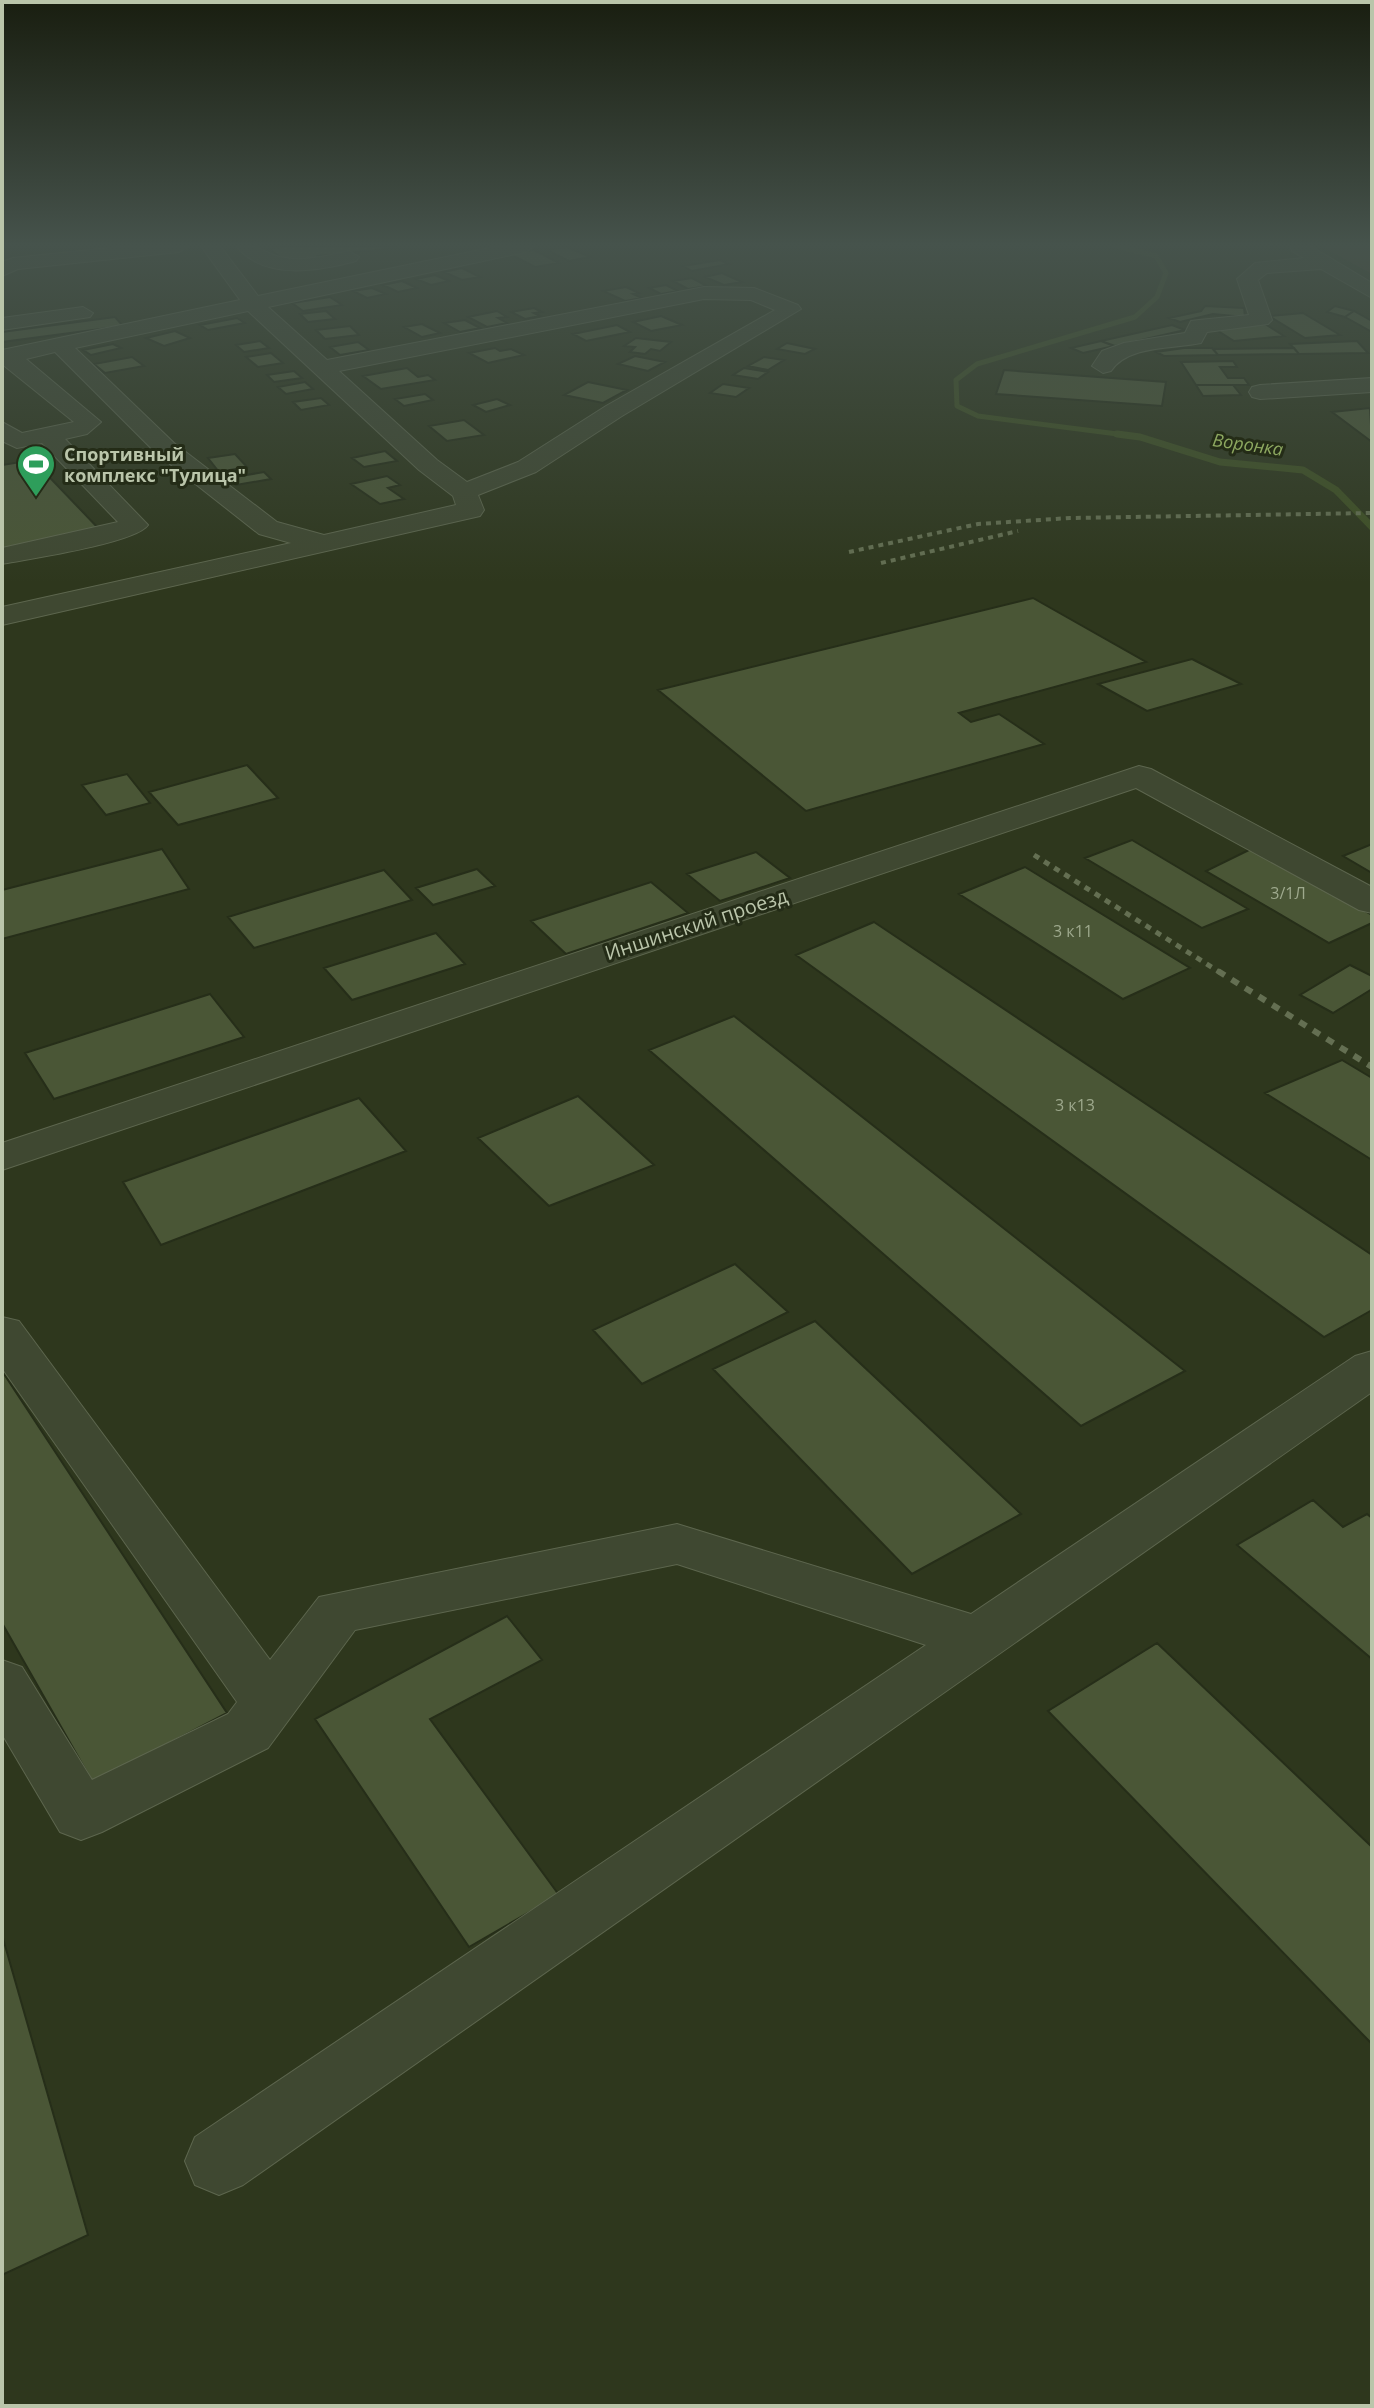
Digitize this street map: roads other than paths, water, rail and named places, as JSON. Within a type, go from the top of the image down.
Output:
[{"type":"street","points":[[2,429],[15,441],[79,429],[89,422],[8,358]]},
{"type":"street","points":[[74,358],[165,448],[268,528],[326,544]]},
{"type":"street","points":[[2,616],[471,510],[464,492],[428,465],[314,358]]},
{"type":"street","points":[[324,367],[368,358]]},
{"type":"street","points":[[464,492],[527,467],[614,411],[705,358]]},
{"type":"street","points":[[1103,366],[1108,358]]},
{"type":"street","points":[[1260,392],[1372,385]]},
{"type":"street","points":[[2,556],[115,533],[135,525],[48,436]]},
{"type":"street","name":"Иншинский проезд","points":[[2,1157],[1139,776],[1372,902]]},
{"type":"street","points":[[2,1333],[269,1703]]},
{"type":"street","points":[[219,2161],[1372,1368]]},
{"type":"street","points":[[2,1683],[81,1814],[248,1731],[338,1612],[677,1544],[978,1639]]},
{"type":"waterway","name":"Воронка","points":[[996,358],[977,364],[956,380],[957,406],[978,416],[1133,436]]},
{"type":"waterway","name":"Воронка","points":[[1117,434],[1140,437],[1220,462],[1303,470],[1336,490],[1372,527]]},
{"type":"railway","points":[[849,552],[978,524],[1070,518],[1372,513]]},
{"type":"railway","points":[[881,563],[1018,531]]},
{"type":"railway","points":[[1034,855],[1221,973]]},
{"type":"railway","points":[[1218,971],[1372,1067]]},
{"type":"place","name":"Спортивный комплекс \"Тулица\"","points":[[36,498]]}]
